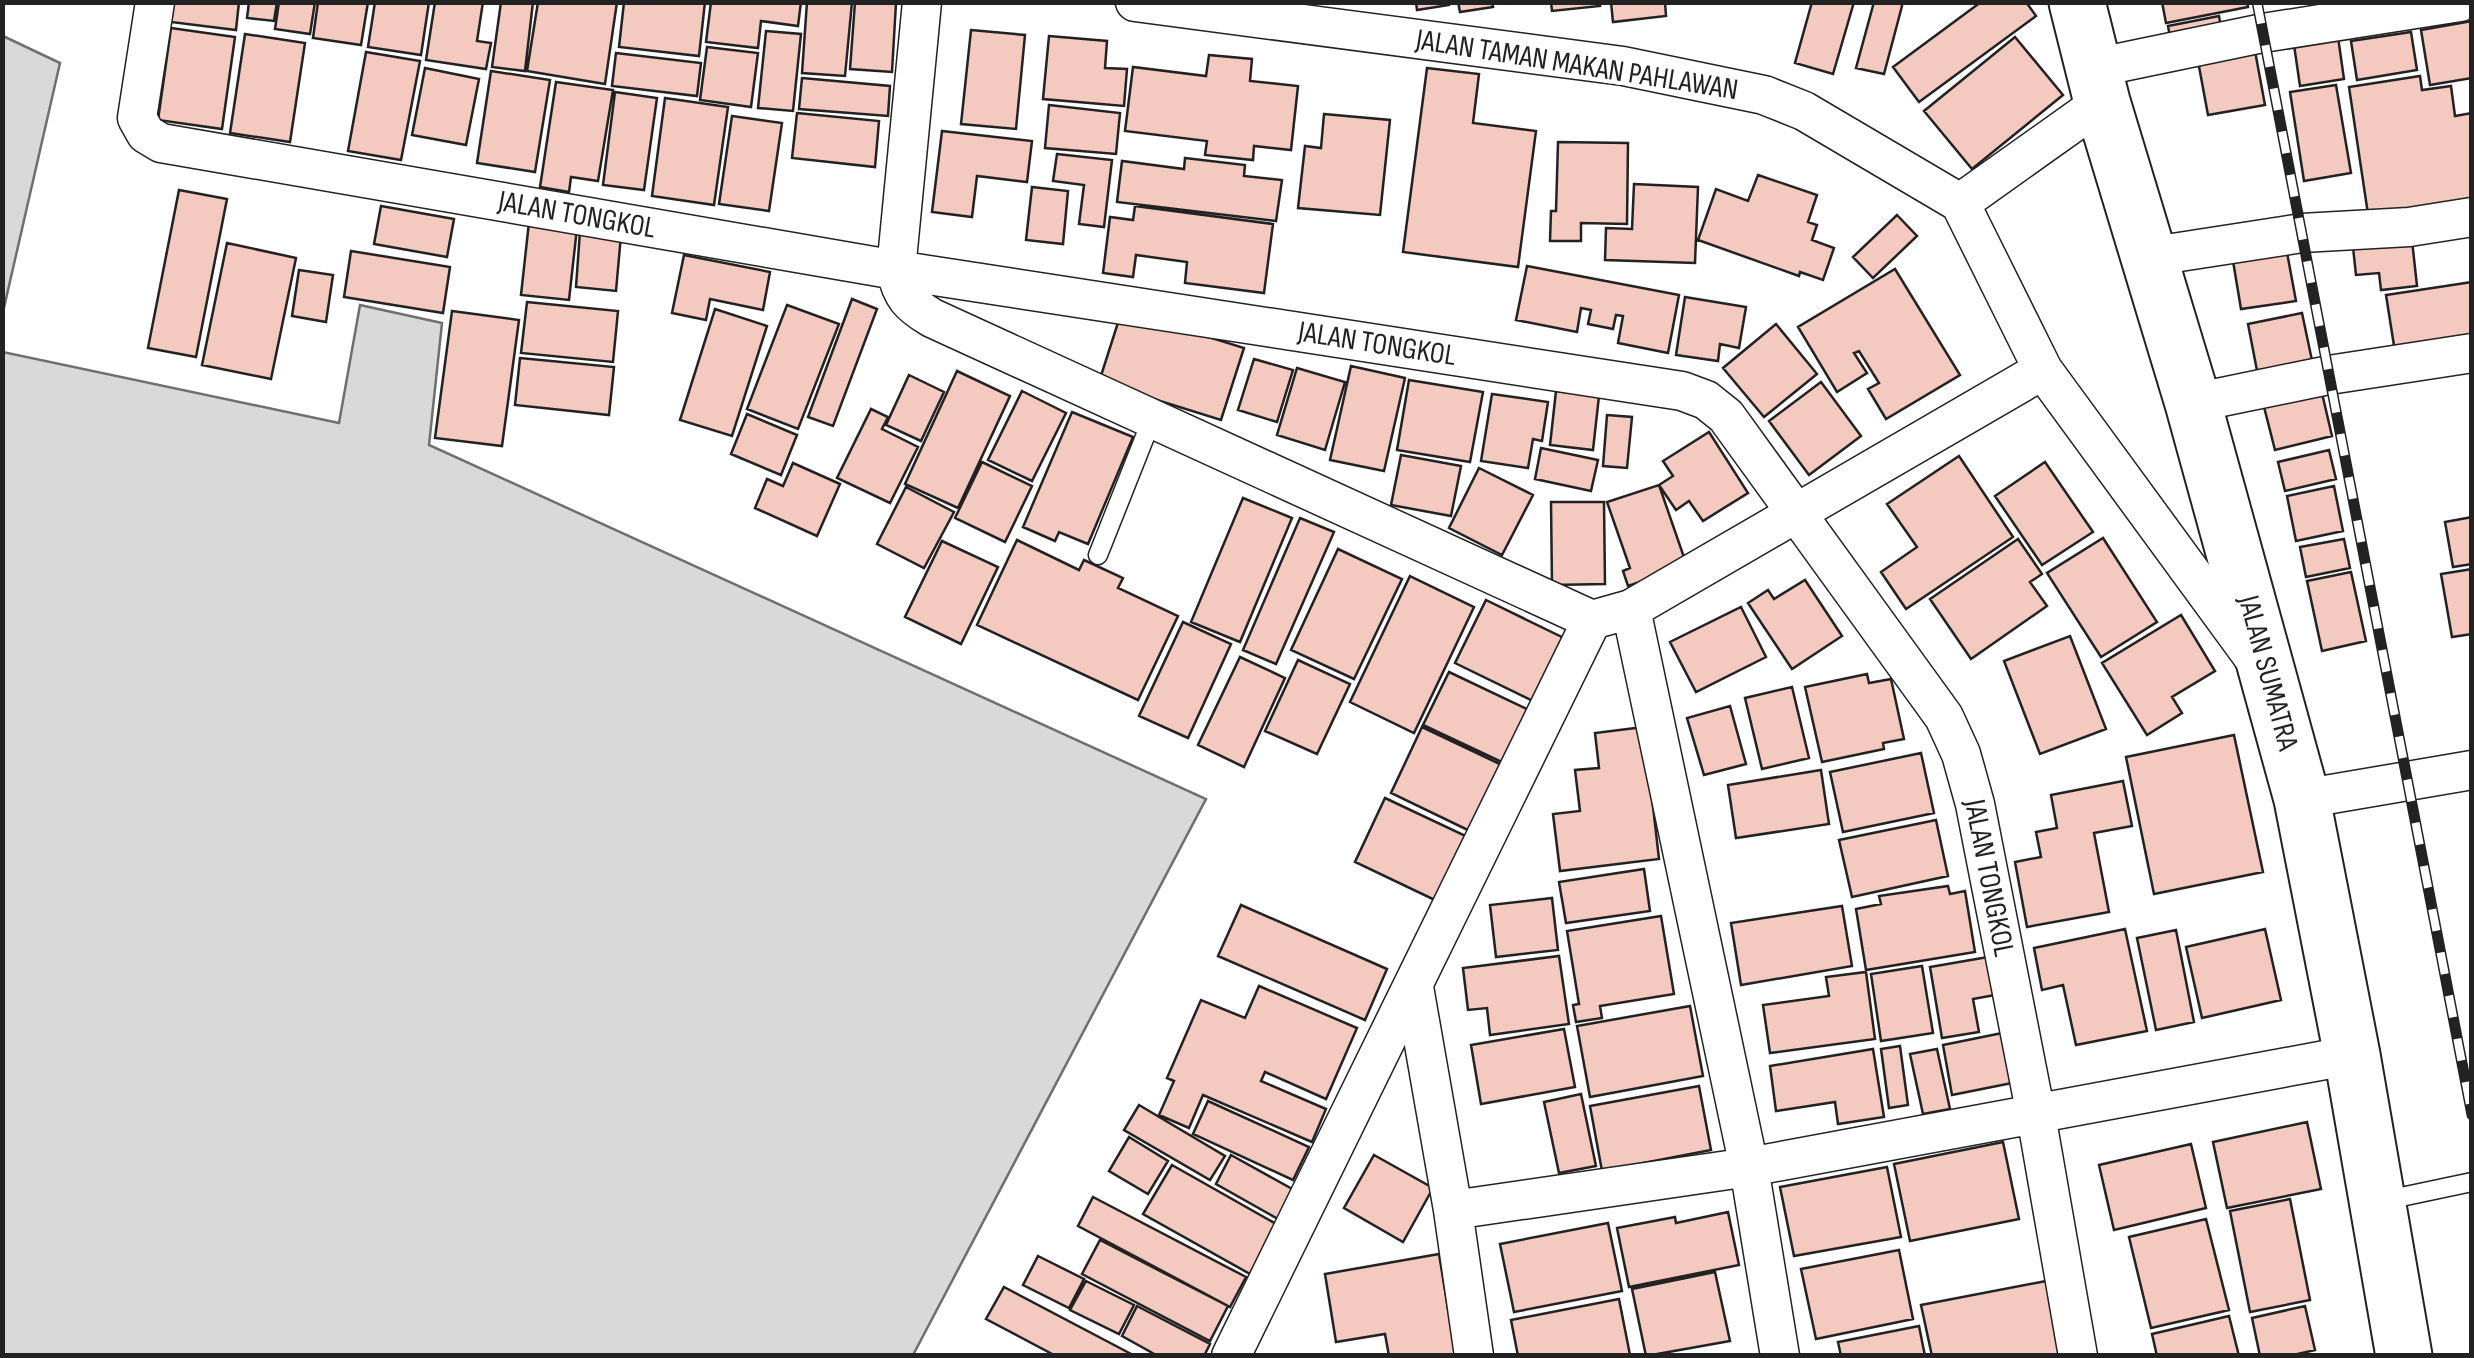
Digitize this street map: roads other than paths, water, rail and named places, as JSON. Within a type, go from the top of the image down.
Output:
[{"type":"highway","name":"JALAN SUMATRA","points":[[2077,2],[2302,799],[2404,1356]]},
{"type":"street","name":"JALAN TONGKOL","points":[[155,2],[138,118],[146,134],[161,143],[896,270],[1682,391],[1706,400],[1726,416],[1799,513],[1944,717],[1961,754],[1975,804],[2036,1115],[2078,1356]]},
{"type":"street","points":[[922,2],[896,270],[900,291],[906,299],[932,318],[1592,620],[1631,609],[2043,370]]},
{"type":"street","name":"JALAN TAMAN MAKAN PAHLAWAN","points":[[1135,2],[1623,66],[1764,95],[1804,110],[1844,132],[1960,203]]},
{"type":"street","points":[[2271,682],[2043,370],[1960,203],[2098,85],[2262,33],[2460,2]]},
{"type":"street","points":[[2148,257],[2302,233],[2409,227],[2472,217]]},
{"type":"street","points":[[2193,403],[2329,375],[2472,353]]},
{"type":"street","points":[[1631,609],[1749,1167],[1780,1356]]},
{"type":"street","points":[[1231,1356],[1592,620]]},
{"type":"street","points":[[2302,799],[2472,770]]},
{"type":"street","points":[[1414,988],[1454,1210],[1474,1356]]},
{"type":"street","points":[[1454,1210],[1749,1167],[2352,1056]]},
{"type":"lane","points":[[1098,556],[1152,418]]},
{"type":"lane","points":[[2377,1202],[2472,1182]]},
{"type":"railway","points":[[2257,2],[2472,1115]]}]
